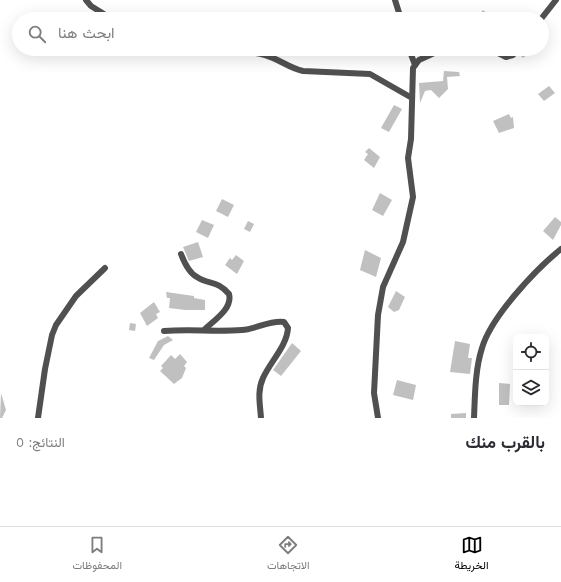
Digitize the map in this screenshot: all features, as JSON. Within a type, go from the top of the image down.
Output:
[{"type":"street","points":[[86,0],[91,6],[101,12]]},
{"type":"street","points":[[395,0],[399,12]]},
{"type":"street","points":[[547,12],[556,0]]},
{"type":"street","points":[[268,56],[294,69],[303,71],[370,74],[412,98]]},
{"type":"street","points":[[378,418],[374,393],[378,315],[382,287],[403,242],[412,197],[408,158],[411,139],[412,98],[415,65],[412,56]]},
{"type":"street","points":[[415,65],[420,60],[428,56]]},
{"type":"street","points":[[474,418],[479,359],[490,328],[525,285],[561,249]]},
{"type":"street","points":[[181,254],[192,274],[201,280],[217,284],[229,294],[230,301],[225,310],[204,330]]},
{"type":"street","points":[[38,418],[49,350],[56,325],[76,296],[106,268]]},
{"type":"street","points":[[164,331],[204,330],[217,332],[244,330],[280,322],[286,324],[286,338],[263,378],[260,388],[261,418]]},
{"type":"building","points":[[444,71],[459,72],[460,76],[447,77],[448,89],[439,98],[431,90],[425,91],[420,103],[419,83],[443,81]]},
{"type":"building","points":[[549,86],[555,93],[544,101],[538,94]]},
{"type":"building","points":[[394,105],[402,109],[389,132],[381,128]]},
{"type":"building","points":[[509,114],[511,118],[513,117],[514,128],[499,133],[493,121]]},
{"type":"building","points":[[369,148],[380,157],[374,168],[364,160],[368,154],[365,152]]},
{"type":"building","points":[[380,193],[392,200],[383,216],[372,210]]},
{"type":"building","points":[[222,199],[234,205],[228,217],[216,211]]},
{"type":"building","points":[[555,217],[561,222],[561,225],[553,240],[543,231]]},
{"type":"building","points":[[202,220],[214,225],[208,238],[196,232]]},
{"type":"building","points":[[248,221],[254,224],[250,232],[244,229]]},
{"type":"building","points":[[198,242],[203,257],[189,261],[183,247]]},
{"type":"building","points":[[365,250],[381,258],[376,277],[360,270]]},
{"type":"building","points":[[236,255],[244,261],[237,274],[225,265],[230,258],[232,260]]},
{"type":"building","points":[[396,291],[405,297],[399,310],[394,312],[388,307]]},
{"type":"building","points":[[166,292],[194,296],[194,298],[205,300],[205,310],[169,308],[170,298],[167,298]]},
{"type":"building","points":[[154,302],[160,312],[156,314],[158,318],[147,326],[140,313]]},
{"type":"building","points":[[130,323],[136,324],[135,331],[129,330]]},
{"type":"building","points":[[168,336],[173,340],[164,345],[154,360],[149,358],[158,341]]},
{"type":"building","points":[[455,341],[470,344],[468,358],[472,358],[470,374],[450,372]]},
{"type":"building","points":[[292,343],[301,351],[281,376],[273,370]]},
{"type":"building","points":[[180,354],[187,362],[184,366],[186,368],[182,378],[174,384],[160,371],[163,368],[161,366],[171,355],[175,359]]},
{"type":"building","points":[[397,380],[416,385],[413,400],[393,395]]},
{"type":"building","points":[[499,383],[510,384],[509,405],[499,405]]},
{"type":"building","points":[[1,393],[6,410],[2,418],[0,418]]},
{"type":"building","points":[[466,413],[466,418],[451,418],[451,414]]}]
